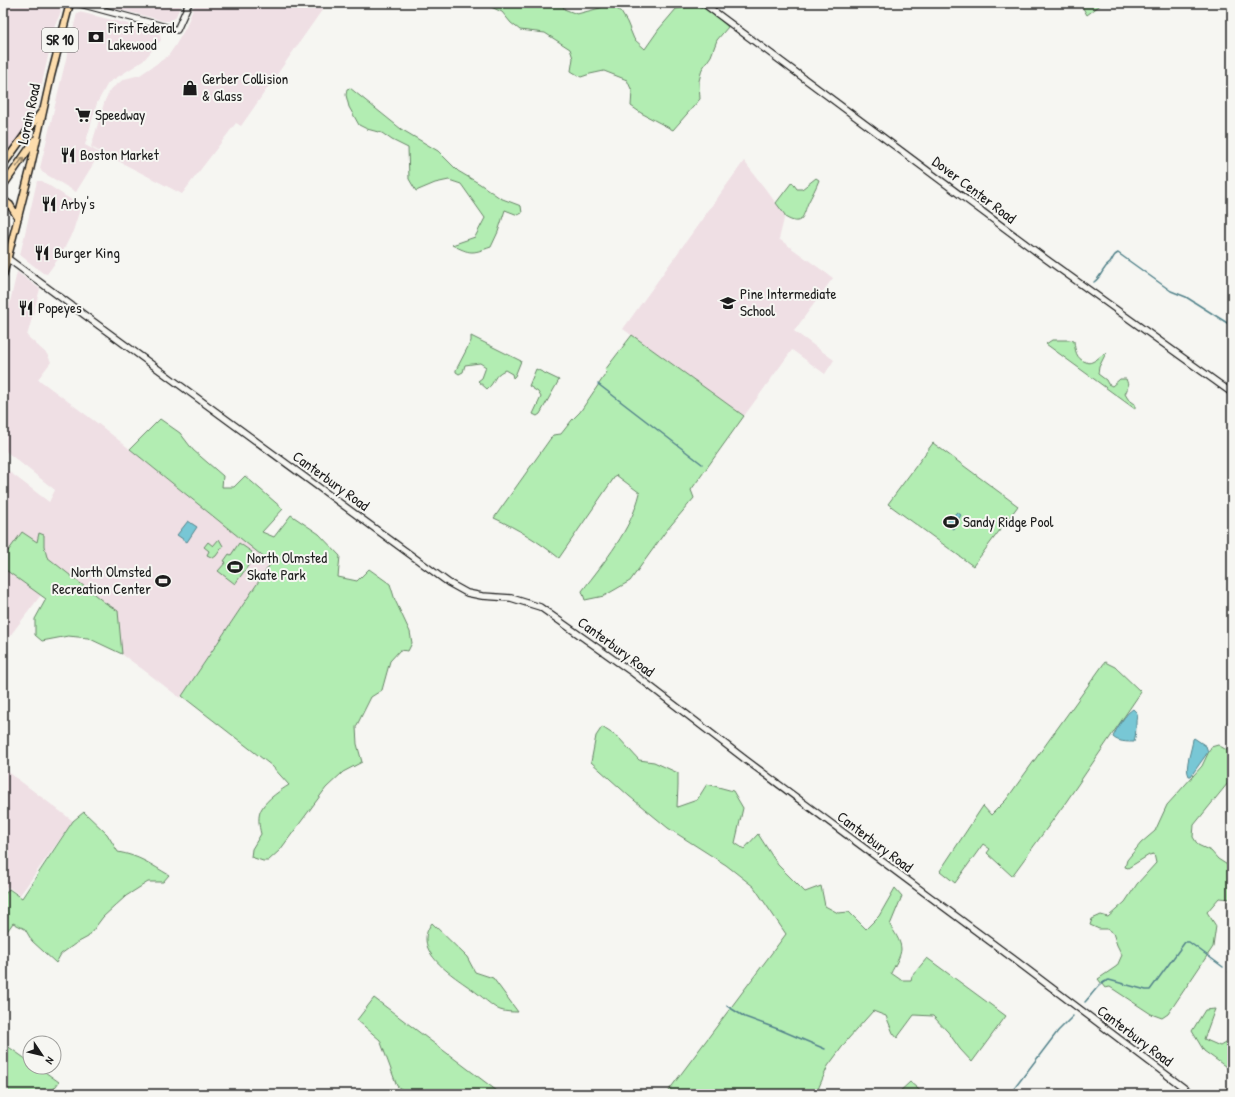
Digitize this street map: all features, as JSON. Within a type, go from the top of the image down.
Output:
[{"type":"main road","name":"Lorain Road","points":[[3,276],[70,3]]},
{"type":"main road","points":[[3,165],[44,108]]},
{"type":"main road","points":[[3,186],[37,138]]},
{"type":"main road","points":[[3,200],[10,204],[18,218]]},
{"type":"street","points":[[77,3],[177,30],[189,3]]},
{"type":"street","name":"Dover Center Road","points":[[704,3],[1046,259],[1232,393]]},
{"type":"street","name":"Canterbury Road","points":[[7,258],[449,583],[467,593],[482,596],[511,598],[540,607],[632,673],[1192,1094]]},
{"type":"shaded area","points":[[3,3],[60,3],[59,7],[61,12],[55,25],[38,101],[33,114],[26,129],[13,148],[3,159]]},
{"type":"shaded area","points":[[95,3],[182,3],[175,18],[170,21],[164,21]]},
{"type":"shaded area","points":[[195,3],[327,3],[241,126],[236,123],[182,194],[91,147],[105,100],[111,89],[124,79],[140,75],[168,56],[186,27]]},
{"type":"shaded area","points":[[79,12],[158,31],[161,40],[143,61],[108,83],[97,103],[85,145],[100,153],[76,192],[42,172],[40,168],[77,13]]},
{"type":"shaded area","name":"Pine Intermediate School","points":[[744,161],[785,215],[779,239],[833,278],[794,331],[834,360],[825,374],[792,350],[744,416],[623,329]]},
{"type":"shaded area","points":[[37,181],[42,181],[81,206],[73,231],[61,255],[47,274],[43,273],[20,255]]},
{"type":"shaded area","points":[[17,272],[40,289],[27,336],[47,354],[51,362],[38,379],[101,426],[272,563],[180,698],[41,595],[3,645],[3,467],[49,502],[55,490],[3,449],[3,332]]},
{"type":"shaded area","points":[[3,768],[73,821],[20,895],[3,884]]},
{"type":"green space","points":[[486,3],[563,3],[564,9],[577,14],[600,8],[609,3],[621,12],[634,39],[645,49],[676,9],[706,7],[728,27],[717,40],[711,56],[702,69],[699,81],[700,99],[673,130],[631,106],[632,91],[627,80],[604,71],[581,77],[571,71],[573,58],[570,49],[545,33],[520,30],[511,23],[502,12]]},
{"type":"green space","points":[[1080,3],[1103,3],[1087,15]]},
{"type":"green space","points":[[350,88],[401,129],[438,151],[458,171],[500,198],[521,206],[522,213],[518,215],[505,210],[498,232],[491,247],[471,252],[452,245],[475,237],[485,218],[461,184],[449,180],[435,183],[416,191],[409,179],[408,148],[382,133],[359,125],[349,107],[346,95],[347,89]]},
{"type":"green space","points":[[816,178],[819,180],[801,219],[799,221],[795,221],[785,217],[776,203],[792,182],[797,189],[802,189]]},
{"type":"green space","points":[[632,335],[744,416],[691,490],[694,498],[666,531],[630,581],[604,596],[585,600],[582,591],[608,557],[624,532],[636,507],[640,493],[616,475],[559,558],[528,536],[494,518],[553,435],[561,434],[580,412],[607,372],[605,370]]},
{"type":"green space","points":[[471,336],[521,361],[515,376],[513,378],[512,374],[505,370],[496,377],[487,389],[478,381],[482,378],[486,367],[480,363],[465,365],[463,372],[459,374],[456,372],[471,341]]},
{"type":"green space","points":[[1052,340],[1074,341],[1078,356],[1080,359],[1088,363],[1106,353],[1099,367],[1098,374],[1112,386],[1120,379],[1126,379],[1128,387],[1125,394],[1128,399],[1135,404],[1135,409],[1046,344]]},
{"type":"green space","points":[[536,369],[559,380],[540,414],[537,416],[533,414],[541,397],[538,392],[529,386]]},
{"type":"green space","points":[[160,419],[180,433],[193,450],[223,476],[222,487],[234,487],[245,476],[283,509],[262,532],[274,537],[291,515],[319,534],[340,556],[338,577],[357,581],[369,569],[390,584],[395,600],[410,632],[412,643],[408,651],[400,650],[390,661],[382,690],[371,697],[356,727],[357,744],[362,762],[343,772],[326,788],[280,850],[268,861],[251,857],[252,849],[261,834],[259,814],[267,801],[289,785],[272,766],[182,696],[271,563],[130,449]]},
{"type":"green space","points":[[933,443],[1018,506],[973,566],[888,504]]},
{"type":"green space","points":[[22,532],[37,542],[39,533],[44,535],[44,546],[47,557],[104,602],[118,611],[122,654],[88,638],[68,636],[42,641],[35,635],[35,619],[46,599],[3,568],[3,558]]},
{"type":"green space","points":[[219,539],[223,546],[216,556],[213,558],[207,555],[209,551],[204,547],[208,542],[213,546]]},
{"type":"green space","name":"North Olmsted Skate Park","points":[[239,543],[252,552],[253,559],[235,584],[218,571],[226,562],[224,561],[229,554],[231,555]]},
{"type":"green space","points":[[1105,662],[1115,667],[1141,692],[1066,802],[1012,876],[987,853],[990,849],[983,844],[955,883],[940,871],[983,806],[991,815],[1006,800]]},
{"type":"green space","points":[[602,727],[619,738],[639,760],[654,762],[678,773],[677,807],[697,800],[707,784],[733,791],[743,808],[735,843],[744,849],[758,834],[778,865],[805,892],[821,886],[825,906],[838,913],[849,912],[866,929],[879,916],[895,888],[902,896],[890,925],[899,940],[901,952],[891,973],[901,980],[911,980],[912,976],[927,958],[1006,1016],[972,1062],[933,1016],[914,1015],[897,1038],[893,1033],[886,1016],[873,1011],[848,1039],[828,1066],[816,1094],[666,1094],[786,934],[754,887],[726,865],[668,828],[591,762],[596,736]]},
{"type":"green space","points":[[1218,745],[1232,753],[1232,778],[1194,825],[1193,837],[1198,845],[1211,851],[1218,859],[1232,868],[1232,899],[1219,898],[1207,912],[1216,926],[1213,947],[1168,1014],[1162,1018],[1151,1014],[1110,987],[1105,988],[1098,979],[1117,966],[1122,955],[1113,933],[1107,929],[1099,929],[1090,925],[1092,919],[1101,915],[1108,917],[1125,902],[1137,884],[1156,863],[1154,854],[1149,855],[1128,868],[1125,867],[1127,860],[1141,843],[1155,831],[1167,805],[1202,766],[1211,747]]},
{"type":"green space","points":[[84,812],[107,834],[118,852],[139,858],[169,875],[163,882],[148,882],[126,896],[103,917],[88,937],[61,954],[56,963],[32,941],[25,929],[13,923],[3,937],[3,897],[9,889],[22,898],[73,821]]},
{"type":"green space","points":[[432,923],[467,957],[475,972],[493,978],[518,1012],[509,1012],[497,1009],[476,992],[455,978],[437,962],[430,953],[426,943],[427,933]]},
{"type":"green space","points":[[374,998],[501,1094],[408,1094],[397,1086],[380,1040],[357,1020]]},
{"type":"green space","points":[[1215,1009],[1204,1039],[1220,1046],[1232,1039],[1232,1070],[1204,1051],[1192,1031],[1205,1010]]},
{"type":"green space","points":[[3,1043],[22,1056],[22,1075],[49,1075],[59,1082],[50,1094],[3,1094]]},
{"type":"green space","points":[[910,1082],[924,1094],[897,1094]]},
{"type":"water","name":"Sandy Ridge Pool","points":[[957,512],[961,515],[953,529],[945,524]]},
{"type":"water","points":[[188,521],[197,527],[187,542],[177,535]]},
{"type":"water","points":[[1133,709],[1137,713],[1134,742],[1115,739],[1113,737],[1119,726],[1127,714]]},
{"type":"water","points":[[1194,738],[1206,746],[1208,752],[1191,776],[1189,776],[1187,768]]},
{"type":"waterway","points":[[1094,282],[1118,253],[1171,291],[1186,297],[1232,326]]},
{"type":"waterway","points":[[598,384],[702,464]]},
{"type":"waterway","points":[[1085,1002],[1102,983],[1109,980],[1150,990],[1185,942],[1189,942],[1223,967]]},
{"type":"waterway","points":[[727,1006],[745,1017],[825,1049]]},
{"type":"waterway","points":[[1010,1094],[1058,1031],[1073,1016]]},
{"type":"place","name":"First Federal Lakewood","points":[[96,37]]},
{"type":"place","name":"Gerber Collision & Glass","points":[[190,88]]},
{"type":"place","name":"Speedway","points":[[83,115]]},
{"type":"place","name":"Boston Market","points":[[68,155]]},
{"type":"place","name":"Arby's","points":[[49,204]]},
{"type":"place","name":"Burger King","points":[[42,253]]},
{"type":"place","name":"Pine Intermediate School","points":[[728,303]]},
{"type":"place","name":"Popeyes","points":[[26,308]]},
{"type":"place","name":"Sandy Ridge Pool","points":[[951,522]]},
{"type":"place","name":"North Olmsted Skate Park","points":[[235,567]]},
{"type":"place","name":"North Olmsted Recreation Center","points":[[163,581]]}]
